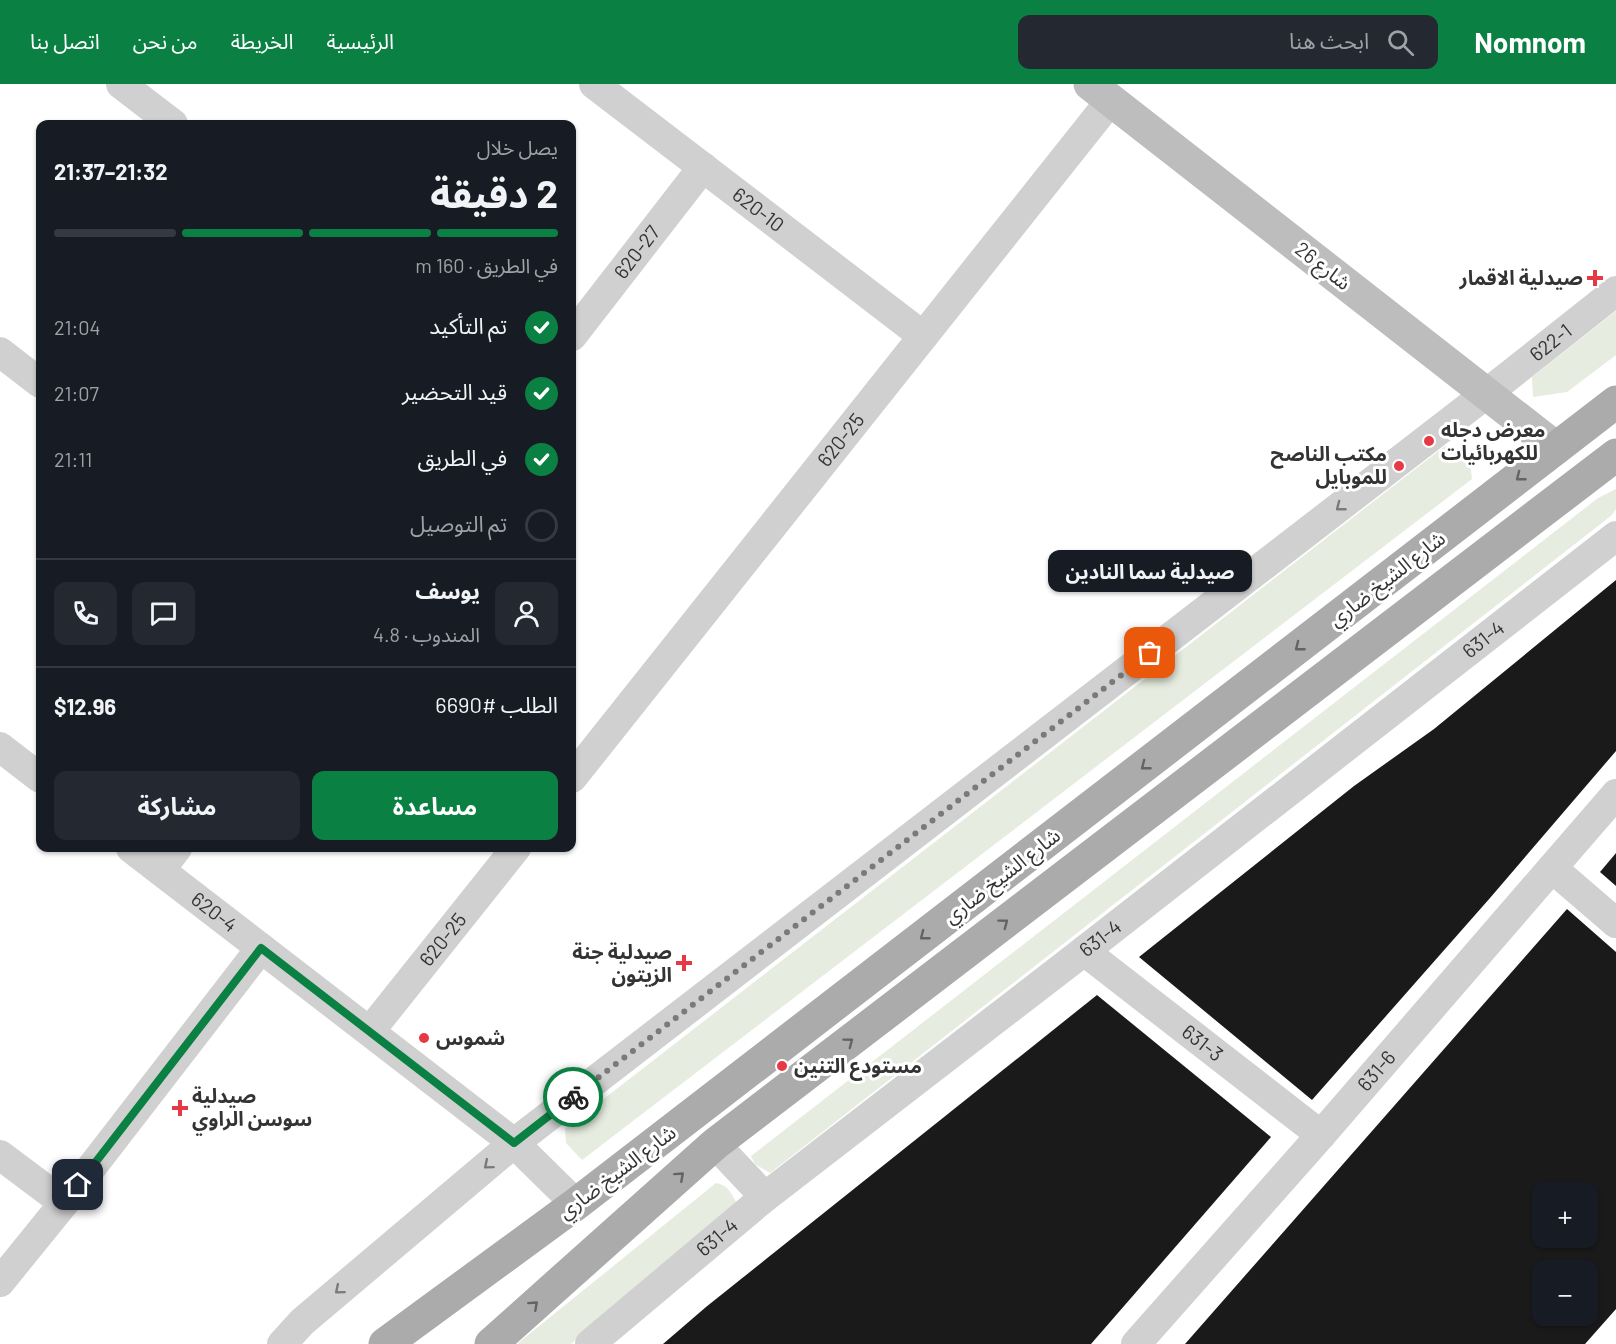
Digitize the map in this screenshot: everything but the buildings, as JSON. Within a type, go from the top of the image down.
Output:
[{"type":"main road","name":"شارع الشيخ ضاري","points":[[385,1344],[576,1204],[1616,402]]},
{"type":"main road","name":"شارع الشيخ ضاري","points":[[490,1344],[715,1144],[1616,455]]},
{"type":"street","points":[[121,84],[168,120]]},
{"type":"street","name":"620-10","points":[[594,84],[923,336]]},
{"type":"street","name":"620-25","points":[[576,773],[923,336],[1100,92]]},
{"type":"street","name":"شارع 26","points":[[1100,92],[1556,448]]},
{"type":"street","name":"620-27","points":[[576,331],[703,167]]},
{"type":"street","name":"622-1","points":[[282,1344],[302,1322],[514,1143],[1486,394],[1616,291]]},
{"type":"street","points":[[0,352],[36,380]]},
{"type":"street","name":"631-4","points":[[590,1344],[765,1197],[1616,536]]},
{"type":"street","points":[[0,747],[36,775]]},
{"type":"street","name":"631-6","points":[[1136,1344],[1321,1135],[1616,794]]},
{"type":"street","name":"620-4","points":[[144,852],[168,859],[261,948],[514,1143],[576,1204]]},
{"type":"street","name":"620-25","points":[[370,1031],[513,852]]},
{"type":"street","points":[[1552,868],[1616,923]]},
{"type":"street","points":[[0,1282],[261,948]]},
{"type":"street","name":"631-3","points":[[1084,951],[1321,1135]]},
{"type":"street","points":[[715,1144],[765,1197]]},
{"type":"street","points":[[0,1155],[64,1203]]},
{"type":"shaded area","points":[[1616,311],[1616,355],[1567,392],[1533,397],[1532,377]]},
{"type":"shaded area","points":[[1445,446],[1466,456],[1470,464],[1472,479],[582,1160],[566,1143],[565,1129]]},
{"type":"shaded area","points":[[1616,489],[1616,509],[1612,515],[770,1173],[755,1164],[751,1156],[1598,498]]},
{"type":"shaded area","points":[[716,1183],[726,1188],[736,1202],[571,1344],[517,1344]]},
{"type":"way so far","points":[[573,1097],[1150,653]]},
{"type":"place","name":"صيدلية الاقمار","points":[[1595,278]]},
{"type":"place","name":"معرض دجله للكهربائيات","points":[[1429,441]]},
{"type":"place","name":"مكتب الناصح للموبايل","points":[[1399,466]]},
{"type":"place","name":"صيدلية سما النادين","points":[[1150,653]]},
{"type":"place","name":"صيدلية جنة الزيتون","points":[[684,963]]},
{"type":"place","name":"شموس","points":[[424,1038]]},
{"type":"place","name":"مستودع التنين","points":[[782,1066]]},
{"type":"place","name":"صيدلية سوسن الراوي","points":[[180,1108]]},
{"type":"route","points":[[78,1185],[261,948],[514,1143],[573,1097]]}]
